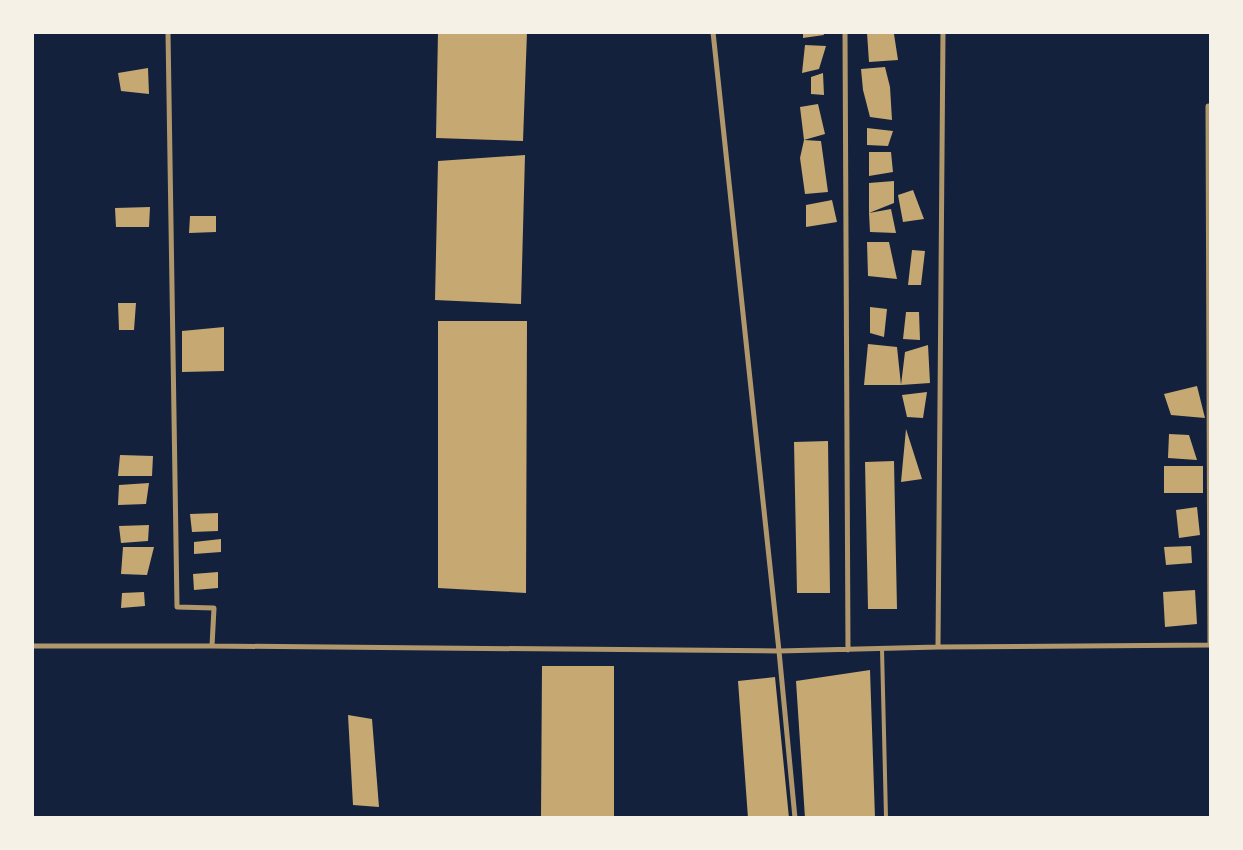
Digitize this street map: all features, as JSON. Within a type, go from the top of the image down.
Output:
[{"type":"street","points":[[168,32],[177,607],[214,608],[212,646]]},
{"type":"street","points":[[713,32],[795,818]]},
{"type":"street","points":[[845,32],[848,650]]},
{"type":"street","points":[[938,647],[943,32]]},
{"type":"street","points":[[32,646],[779,651],[938,647],[1210,645],[1208,106]]},
{"type":"lane","points":[[882,649],[886,817]]},
{"type":"building","points":[[438,32],[527,32],[523,141],[436,138]]},
{"type":"building","points":[[803,32],[823,32],[824,35],[803,38]]},
{"type":"building","points":[[867,33],[894,34],[898,60],[869,62]]},
{"type":"building","points":[[805,45],[826,46],[819,69],[802,73]]},
{"type":"building","points":[[885,67],[890,87],[892,120],[870,117],[863,90],[861,69]]},
{"type":"building","points":[[148,68],[149,94],[121,91],[118,73]]},
{"type":"building","points":[[823,73],[824,95],[811,94],[811,77]]},
{"type":"building","points":[[818,104],[825,134],[804,140],[800,107]]},
{"type":"building","points":[[867,128],[893,131],[888,146],[867,145]]},
{"type":"building","points":[[804,140],[821,141],[828,192],[805,194],[800,158]]},
{"type":"building","points":[[869,152],[891,152],[893,172],[869,176]]},
{"type":"building","points":[[525,155],[521,304],[435,300],[438,161]]},
{"type":"building","points":[[894,181],[894,203],[869,213],[869,183]]},
{"type":"building","points":[[913,190],[924,219],[903,222],[898,195]]},
{"type":"building","points":[[832,200],[837,222],[806,227],[806,205]]},
{"type":"building","points":[[150,207],[149,227],[116,227],[115,208]]},
{"type":"building","points":[[891,209],[896,233],[870,232],[869,213]]},
{"type":"building","points":[[190,216],[216,216],[216,232],[189,233]]},
{"type":"building","points":[[867,242],[889,242],[897,279],[868,276]]},
{"type":"building","points":[[912,250],[925,251],[921,285],[908,285]]},
{"type":"building","points":[[118,303],[136,303],[134,330],[119,330]]},
{"type":"building","points":[[870,307],[887,309],[884,337],[870,333]]},
{"type":"building","points":[[906,312],[919,312],[920,340],[903,339]]},
{"type":"building","points":[[438,321],[527,321],[526,593],[438,588]]},
{"type":"building","points":[[224,327],[224,371],[182,372],[182,331]]},
{"type":"building","points":[[868,344],[897,347],[901,385],[864,385]]},
{"type":"building","points":[[928,345],[930,383],[901,385],[905,352]]},
{"type":"building","points":[[1197,386],[1205,418],[1171,415],[1164,394]]},
{"type":"building","points":[[927,392],[923,418],[907,417],[902,395]]},
{"type":"building","points":[[906,429],[922,479],[901,482]]},
{"type":"building","points":[[1169,434],[1189,435],[1197,460],[1168,458]]},
{"type":"building","points":[[828,441],[830,593],[797,593],[794,442]]},
{"type":"building","points":[[120,455],[153,456],[152,476],[118,476]]},
{"type":"building","points":[[894,461],[897,609],[868,609],[865,462]]},
{"type":"building","points":[[1164,466],[1203,466],[1203,493],[1164,493]]},
{"type":"building","points":[[149,483],[146,504],[118,505],[119,485]]},
{"type":"building","points":[[1197,507],[1200,535],[1179,538],[1176,510]]},
{"type":"building","points":[[218,513],[218,531],[192,532],[190,514]]},
{"type":"building","points":[[149,525],[148,541],[121,543],[119,526]]},
{"type":"building","points":[[221,539],[221,552],[194,554],[194,542]]},
{"type":"building","points":[[1191,546],[1192,563],[1166,565],[1164,547]]},
{"type":"building","points":[[123,547],[154,547],[147,575],[121,574]]},
{"type":"building","points":[[218,572],[218,588],[194,590],[193,574]]},
{"type":"building","points":[[1195,590],[1197,624],[1165,627],[1163,592]]},
{"type":"building","points":[[144,592],[145,606],[121,608],[122,593]]},
{"type":"building","points":[[542,666],[614,666],[614,818],[541,818]]},
{"type":"building","points":[[870,670],[875,818],[805,818],[796,681]]},
{"type":"building","points":[[775,677],[789,818],[748,818],[738,681]]},
{"type":"building","points":[[348,715],[372,719],[379,807],[353,805]]}]
